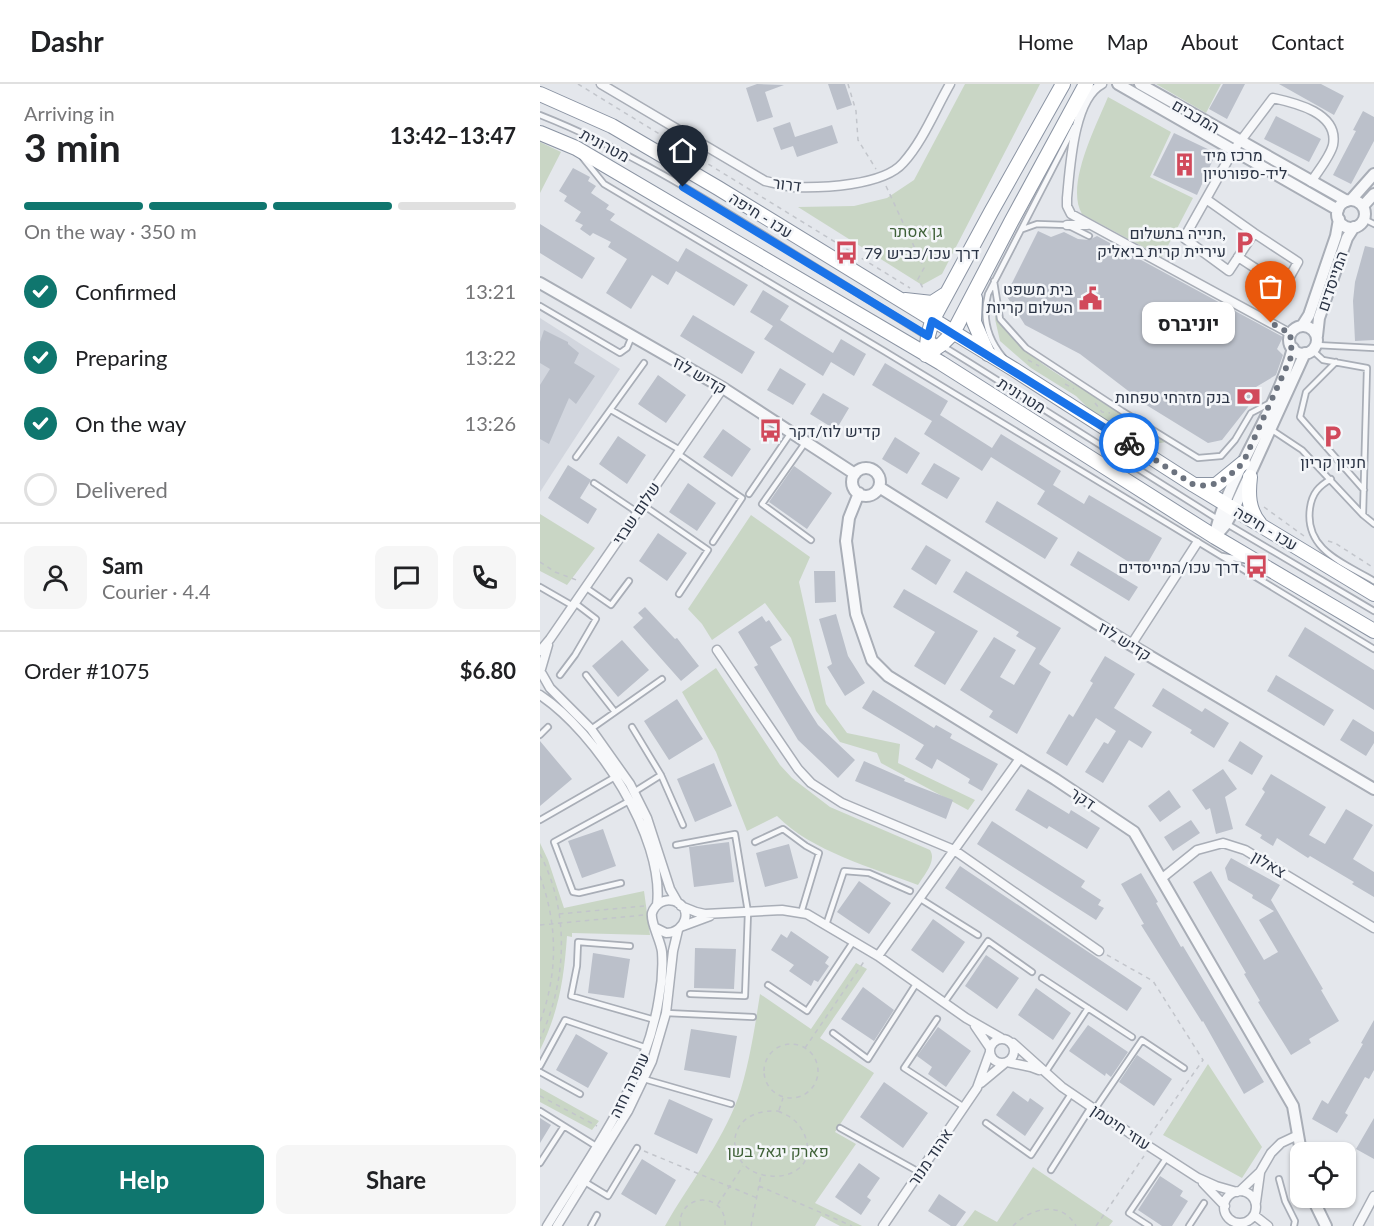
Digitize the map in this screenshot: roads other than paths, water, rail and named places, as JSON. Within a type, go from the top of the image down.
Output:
[{"type":"highway","points":[[926,355],[932,321],[1063,84]]},
{"type":"highway","points":[[989,356],[976,329],[973,317],[974,303],[1083,89],[1094,84]]},
{"type":"highway","name":"עכו - חיפה","points":[[540,94],[587,114],[639,141],[1015,370],[1194,485],[1374,594]]},
{"type":"highway","name":"עכו - חיפה","points":[[540,133],[576,148],[926,355],[1215,537],[1374,631]]},
{"type":"highway","points":[[926,355],[953,333],[987,281]]},
{"type":"highway","points":[[894,297],[916,303],[932,303],[942,298],[949,290]]},
{"type":"highway","points":[[1194,485],[1216,485],[1243,463]]},
{"type":"highway","points":[[1250,477],[1251,508],[1261,526]]},
{"type":"street","name":"דרור","points":[[601,84],[765,182],[790,187],[861,182],[881,176],[902,165],[916,146],[950,84]]},
{"type":"street","points":[[1102,84],[1094,89],[1080,115],[1070,167],[1067,206],[1071,214],[1291,334]]},
{"type":"street","name":"המכבים","points":[[1118,84],[1339,215]]},
{"type":"street","name":"המכבים","points":[[1140,84],[1311,182],[1349,200]]},
{"type":"street","points":[[1254,233],[1229,271],[1184,238],[1239,141],[1273,98],[1310,108],[1324,119],[1333,132],[1333,147],[1311,182]]},
{"type":"street","points":[[1349,200],[1363,206],[1369,221],[1354,227],[1345,226],[1339,215],[1349,200],[1374,174]]},
{"type":"street","points":[[1363,206],[1374,194]]},
{"type":"street","points":[[1206,199],[1298,262],[1297,273],[1284,287],[1238,257]]},
{"type":"street","name":"המייסדים","points":[[1302,326],[1309,315],[1336,236],[1339,215]]},
{"type":"street","points":[[1067,225],[1088,225]]},
{"type":"street","name":"המייסדים","points":[[1215,537],[1229,506],[1243,463],[1312,346],[1323,306],[1347,238],[1354,227]]},
{"type":"street","name":"קדיש לוז","points":[[540,283],[723,388],[855,474]]},
{"type":"street","points":[[1302,326],[1311,328],[1312,346],[1299,353],[1290,342],[1291,334],[1302,326]]},
{"type":"street","name":"המייסדים","points":[[1229,506],[1250,477],[1272,401],[1293,348]]},
{"type":"street","name":"שלום שבזי","points":[[540,651],[723,388]]},
{"type":"street","points":[[862,469],[871,469],[878,475],[879,487],[870,495],[858,493],[853,487],[855,474],[862,469]]},
{"type":"street","name":"קדיש לוז","points":[[879,487],[1131,645],[1374,789]]},
{"type":"street","name":"דקר","points":[[858,493],[849,518],[846,541],[856,614],[872,660],[888,676],[1021,757],[1134,832],[1293,1106],[1299,1142]]},
{"type":"street","points":[[1131,645],[1197,543]]},
{"type":"street","name":"שלום שבזי","points":[[541,674],[550,639]]},
{"type":"street","points":[[717,650],[798,769],[811,783],[842,803],[954,850],[1099,951]]},
{"type":"street","points":[[541,674],[550,688],[591,729],[611,754],[634,792],[654,838],[670,889],[685,917],[680,928]]},
{"type":"street","points":[[540,696],[579,729],[615,777],[629,801],[640,823],[657,880],[657,905],[652,915],[656,928],[666,933],[698,919],[719,914]]},
{"type":"street","points":[[874,954],[919,898],[1021,757]]},
{"type":"street","name":"צאלון","points":[[1161,879],[1197,850],[1222,843],[1245,850],[1374,928]]},
{"type":"street","points":[[657,905],[668,900],[696,912],[719,914],[782,910],[801,913],[874,954],[944,1003],[1001,1038],[1009,1040],[1015,1047],[1014,1056],[1006,1063],[995,1061],[977,1028],[966,1017]]},
{"type":"street","name":"עופרה חזה","points":[[547,1226],[629,1091],[647,1048],[661,986],[661,945],[656,928]]},
{"type":"street","name":"עופרה חזה","points":[[557,1226],[628,1111],[644,1079],[666,1013],[673,951],[680,928]]},
{"type":"street","points":[[990,1050],[995,1041],[1001,1038]]},
{"type":"street","name":"עוזי חיטמן","points":[[1013,1043],[1045,1073],[1147,1145],[1198,1178],[1216,1186],[1239,1191]]},
{"type":"street","name":"אהוד מנור","points":[[888,1224],[976,1088],[990,1050]]},
{"type":"street","name":"עוזי חיטמן","points":[[1006,1063],[1031,1067],[1045,1073]]},
{"type":"street","name":"אהוד מנור","points":[[976,1088],[1006,1063]]},
{"type":"street","points":[[1262,1170],[1239,1191],[1227,1198],[1226,1214],[1232,1224],[1247,1222],[1254,1215],[1257,1187],[1271,1152],[1281,1143],[1298,1135]]},
{"type":"street","name":"עוזי חיטמן","points":[[1198,1178],[1225,1206]]},
{"type":"street","points":[[1239,1191],[1252,1196],[1256,1203]]},
{"type":"street","points":[[1358,1226],[1374,1196]]},
{"type":"street","points":[[1317,1208],[1326,1226]]},
{"type":"street","points":[[1254,1215],[1268,1226]]},
{"type":"lane","name":"מטרונית","points":[[540,115],[589,135],[683,187],[942,344],[1222,521],[1374,611]]},
{"type":"lane","points":[[1015,370],[1000,354],[987,328],[987,281],[1022,230],[1080,115]]},
{"type":"lane","points":[[576,148],[604,184],[1374,649]]},
{"type":"lane","points":[[1022,230],[1037,224],[1067,225],[1089,236]]},
{"type":"lane","points":[[987,281],[1004,326],[1026,348],[1198,458],[1221,456],[1235,440],[1251,413],[1272,401]]},
{"type":"lane","points":[[540,306],[620,353],[627,348],[632,336]]},
{"type":"lane","points":[[1312,346],[1374,348]]},
{"type":"lane","points":[[1312,346],[1323,360],[1367,368],[1363,515]]},
{"type":"lane","points":[[1336,362],[1306,392],[1300,417],[1364,490]]},
{"type":"lane","points":[[576,457],[644,363]]},
{"type":"lane","points":[[611,410],[679,452],[742,498],[713,542]]},
{"type":"lane","points":[[1266,427],[1302,450],[1374,524]]},
{"type":"lane","points":[[749,494],[791,432]]},
{"type":"lane","points":[[806,442],[762,504],[812,540]]},
{"type":"lane","points":[[1331,479],[1319,486],[1311,500],[1309,522],[1315,541],[1326,552],[1374,581]]},
{"type":"lane","points":[[594,483],[708,550],[679,594]]},
{"type":"lane","points":[[1220,556],[1257,562]]},
{"type":"lane","points":[[587,586],[611,606],[628,581]]},
{"type":"lane","points":[[540,587],[574,604],[596,619],[575,655],[560,675]]},
{"type":"lane","points":[[586,675],[615,712]]},
{"type":"lane","points":[[591,729],[662,679]]},
{"type":"lane","points":[[540,735],[548,727]]},
{"type":"lane","points":[[632,727],[661,775],[683,825]]},
{"type":"lane","points":[[634,792],[661,775]]},
{"type":"lane","points":[[540,820],[615,777]]},
{"type":"lane","points":[[621,882],[579,893],[573,892],[554,842],[629,801]]},
{"type":"lane","points":[[755,842],[783,829],[819,853],[801,913]]},
{"type":"lane","points":[[676,844],[735,834],[748,912],[745,996],[690,994]]},
{"type":"lane","points":[[826,925],[844,871],[869,873],[910,891]]},
{"type":"lane","points":[[919,898],[978,935]]},
{"type":"lane","points":[[944,1003],[988,941],[1032,972]]},
{"type":"lane","points":[[630,946],[578,942],[577,966],[571,996],[655,1020]]},
{"type":"lane","points":[[768,985],[807,1011],[853,942]]},
{"type":"lane","points":[[1041,978],[1132,1037]]},
{"type":"lane","points":[[833,1034],[867,1059],[916,984]]},
{"type":"lane","points":[[1045,1073],[1088,1008]]},
{"type":"lane","points":[[666,1013],[753,1017]]},
{"type":"lane","points":[[540,1066],[565,1020],[647,1048]]},
{"type":"lane","points":[[937,1020],[904,1068],[964,1107]]},
{"type":"lane","points":[[1051,1170],[1143,1040],[1184,1068]]},
{"type":"lane","points":[[540,1072],[580,1094]]},
{"type":"lane","points":[[644,1079],[731,1104]]},
{"type":"lane","points":[[986,1123],[1031,1155],[1072,1093]]},
{"type":"lane","points":[[540,1111],[596,1146]]},
{"type":"lane","points":[[540,1162],[564,1126]]},
{"type":"lane","points":[[840,1128],[920,1172]]},
{"type":"lane","points":[[585,1182],[608,1196],[637,1148]]},
{"type":"lane","points":[[1149,1226],[1129,1213],[1167,1158]]},
{"type":"lane","points":[[1279,1179],[1285,1202],[1295,1221],[1294,1226]]},
{"type":"lane","points":[[1189,1226],[1204,1203]]},
{"type":"lane","points":[[591,1226],[597,1215]]},
{"type":"place","name":"מרכז מיד ליד-ספורטיון","points":[[1185,164]]},
{"type":"place","name":"חנייה בתשלום, עיריית קרית ביאליק","points":[[1244,242]]},
{"type":"place","name":"דרך עכו/כביש 79","points":[[846,253]]},
{"type":"place","name":"בית משפט השלום קריות","points":[[1091,298]]},
{"type":"place","name":"יוניברס","points":[[1271,323]]},
{"type":"place","name":"בנק מזרחי טפחות","points":[[1248,397]]},
{"type":"place","name":"קדיש לוז/דקר","points":[[771,431]]},
{"type":"place","name":"חניון קריון","points":[[1333,437]]},
{"type":"place","name":"דרך עכו/המייסדים","points":[[1257,567]]},
{"type":"park label","name":"גן אסתר","points":[[916,231]]},
{"type":"park label","name":"פארק יגאל בשן","points":[[778,1151]]}]
